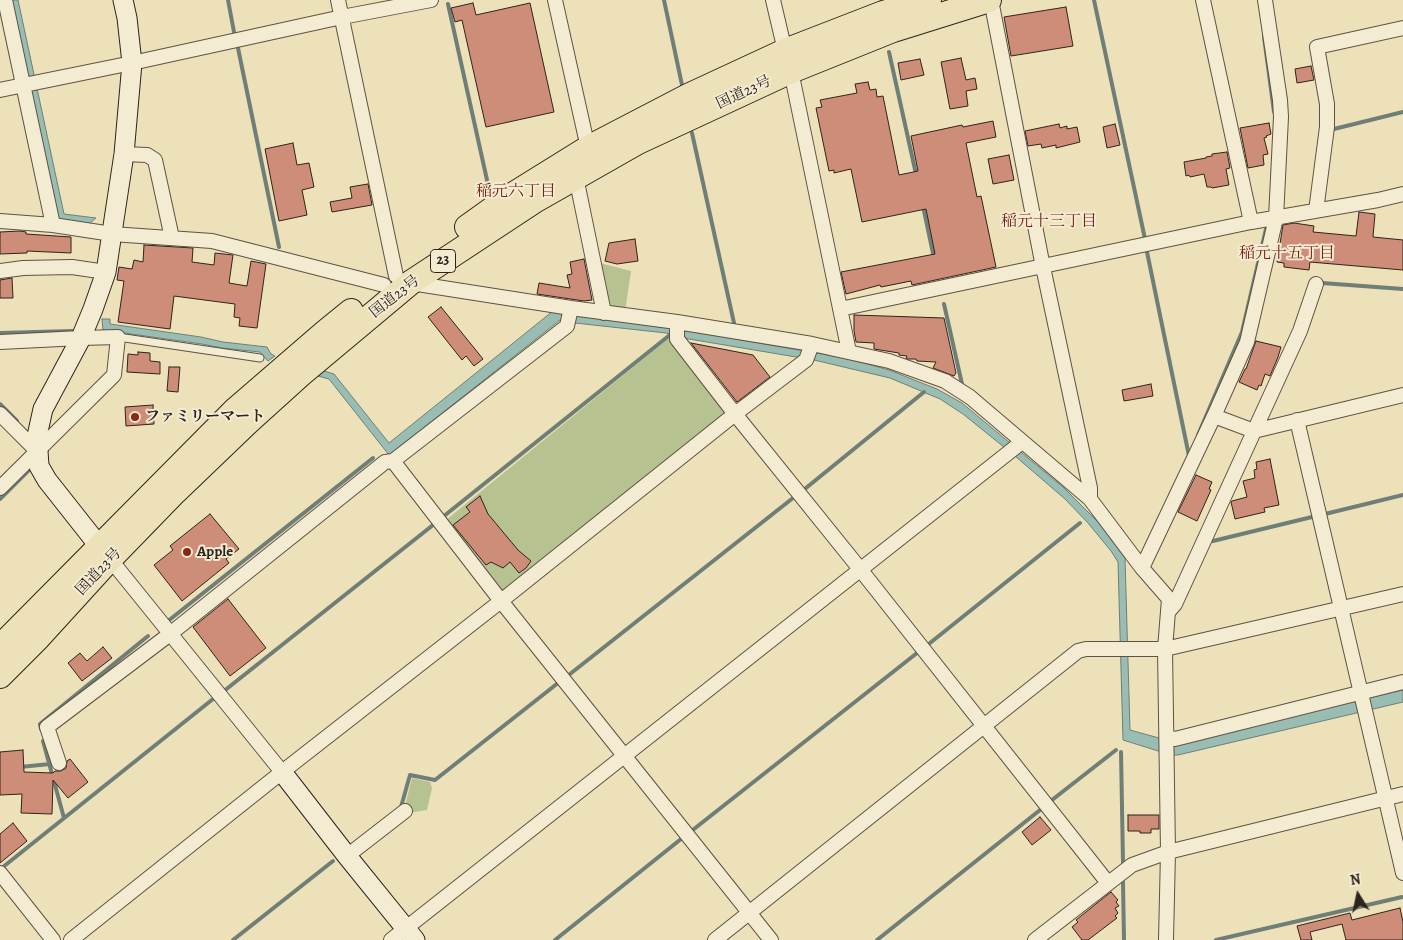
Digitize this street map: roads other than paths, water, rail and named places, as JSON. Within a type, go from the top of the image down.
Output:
[{"type":"highway","name":"国道23号","points":[[397,281],[638,142],[788,61],[883,13],[929,0]]},
{"type":"highway","name":"国道23号","points":[[0,676],[38,638],[105,552],[236,409],[324,333],[509,198],[588,148],[688,96],[788,61],[990,0]]},
{"type":"highway","name":"国道23号","points":[[0,647],[105,552]]},
{"type":"street","points":[[5,0],[30,84],[53,225]]},
{"type":"street","points":[[123,0],[132,63],[124,154],[106,272],[81,338],[43,409],[37,436],[39,466],[53,490],[105,552],[411,934]]},
{"type":"street","points":[[338,0],[397,281]]},
{"type":"street","points":[[0,90],[430,0]]},
{"type":"street","points":[[555,0],[588,148]]},
{"type":"street","points":[[773,0],[788,61],[849,352]]},
{"type":"street","points":[[990,0],[1042,267],[1090,488],[1090,499]]},
{"type":"street","points":[[1203,0],[1251,222]]},
{"type":"street","points":[[1142,568],[1247,342],[1276,218],[1280,109],[1265,0]]},
{"type":"street","points":[[1316,211],[1328,127],[1327,104],[1317,47],[1403,28]]},
{"type":"street","points":[[124,154],[148,155],[155,160],[172,238]]},
{"type":"street","points":[[576,177],[604,313]]},
{"type":"street","points":[[840,309],[1251,222],[1403,194]]},
{"type":"street","points":[[0,221],[53,225],[112,234],[212,241],[397,281],[812,344],[889,361],[945,381],[970,398],[1090,499],[1142,568],[1169,599],[1165,649],[1168,852],[1166,940]]},
{"type":"street","points":[[0,271],[23,268],[72,267],[106,272]]},
{"type":"street","points":[[1167,613],[1175,604],[1300,331],[1316,284]]},
{"type":"street","points":[[59,763],[47,728],[170,634],[385,462],[393,461],[567,326],[571,308]]},
{"type":"street","points":[[677,322],[677,339],[1108,883]]},
{"type":"street","points":[[0,342],[118,337],[114,375],[0,488]]},
{"type":"street","points":[[71,940],[735,414],[806,360],[812,344]]},
{"type":"street","points":[[1214,416],[1254,431],[1403,394]]},
{"type":"street","points":[[0,414],[37,451]]},
{"type":"street","points":[[1297,420],[1403,873]]},
{"type":"street","points":[[391,940],[411,934],[624,756],[1022,442]]},
{"type":"street","points":[[393,461],[501,601],[771,940]]},
{"type":"street","points":[[716,940],[1078,651],[1086,649],[1165,649],[1403,594]]},
{"type":"street","points":[[1166,736],[1175,739],[1403,682]]},
{"type":"street","points":[[1035,940],[1132,865],[1168,852],[1403,794]]},
{"type":"street","points":[[347,856],[405,811]]},
{"type":"street","points":[[0,873],[53,940]]},
{"type":"lane","points":[[118,337],[260,358]]},
{"type":"water","points":[[10,0],[18,0],[64,214],[96,218],[89,224],[57,220]]},
{"type":"water","points":[[553,311],[671,325],[683,330],[846,358],[889,370],[937,389],[962,403],[1064,488],[1098,522],[1125,558],[1130,730],[1177,743],[1403,690],[1403,702],[1178,755],[1171,755],[1123,740],[1118,562],[1111,551],[1065,499],[963,414],[940,399],[890,378],[814,360],[683,338],[666,333],[560,320],[389,455],[329,379],[318,376],[324,371],[334,374],[389,443]]},
{"type":"water","points":[[102,319],[110,319],[110,324],[267,347],[271,354],[275,356],[268,361],[260,352],[103,330]]},
{"type":"waterway","points":[[228,0],[234,32]]},
{"type":"waterway","points":[[664,0],[682,85]]},
{"type":"waterway","points":[[1094,0],[1145,239]]},
{"type":"waterway","points":[[448,4],[489,189]]},
{"type":"waterway","points":[[1264,37],[1274,112]]},
{"type":"waterway","points":[[238,48],[279,247]]},
{"type":"waterway","points":[[889,52],[916,174]]},
{"type":"waterway","points":[[1334,129],[1403,112]]},
{"type":"waterway","points":[[692,133],[734,323]]},
{"type":"waterway","points":[[923,206],[934,258]]},
{"type":"waterway","points":[[1198,435],[1242,332],[1266,229]]},
{"type":"waterway","points":[[1147,252],[1188,458]]},
{"type":"waterway","points":[[1322,283],[1403,289]]},
{"type":"waterway","points":[[944,304],[962,384]]},
{"type":"waterway","points":[[0,333],[72,331]]},
{"type":"waterway","points":[[444,516],[671,334]]},
{"type":"waterway","points":[[806,488],[924,392]]},
{"type":"waterway","points":[[0,404],[17,421]]},
{"type":"waterway","points":[[168,621],[373,458]]},
{"type":"waterway","points":[[0,499],[28,471]]},
{"type":"waterway","points":[[1325,514],[1403,495]]},
{"type":"waterway","points":[[570,674],[793,498]]},
{"type":"waterway","points":[[1213,541],[1312,517]]},
{"type":"waterway","points":[[930,643],[1080,523]]},
{"type":"waterway","points":[[224,691],[433,525]]},
{"type":"waterway","points":[[41,729],[40,724],[148,636]]},
{"type":"waterway","points":[[694,829],[917,653]]},
{"type":"waterway","points":[[399,809],[410,775],[435,780],[558,683]]},
{"type":"waterway","points":[[3,867],[213,699]]},
{"type":"waterway","points":[[43,741],[64,818]]},
{"type":"waterway","points":[[1052,800],[1116,750]]},
{"type":"waterway","points":[[1121,752],[1123,863]]},
{"type":"waterway","points":[[20,767],[50,764]]},
{"type":"waterway","points":[[877,940],[1040,810]]},
{"type":"waterway","points":[[555,940],[681,839]]},
{"type":"waterway","points":[[233,940],[333,861]]},
{"type":"waterway","points":[[1123,882],[1124,940]]},
{"type":"waterway","points":[[1216,940],[1402,897]]},
{"type":"place","name":"ファミリーマート","points":[[135,417]]},
{"type":"place","name":"Apple","points":[[187,552]]},
{"type":"district","name":"稲元六丁目","points":[[516,192]]},
{"type":"district","name":"稲元十三丁目","points":[[1049,222]]},
{"type":"district","name":"稲元十五丁目","points":[[1287,254]]}]
